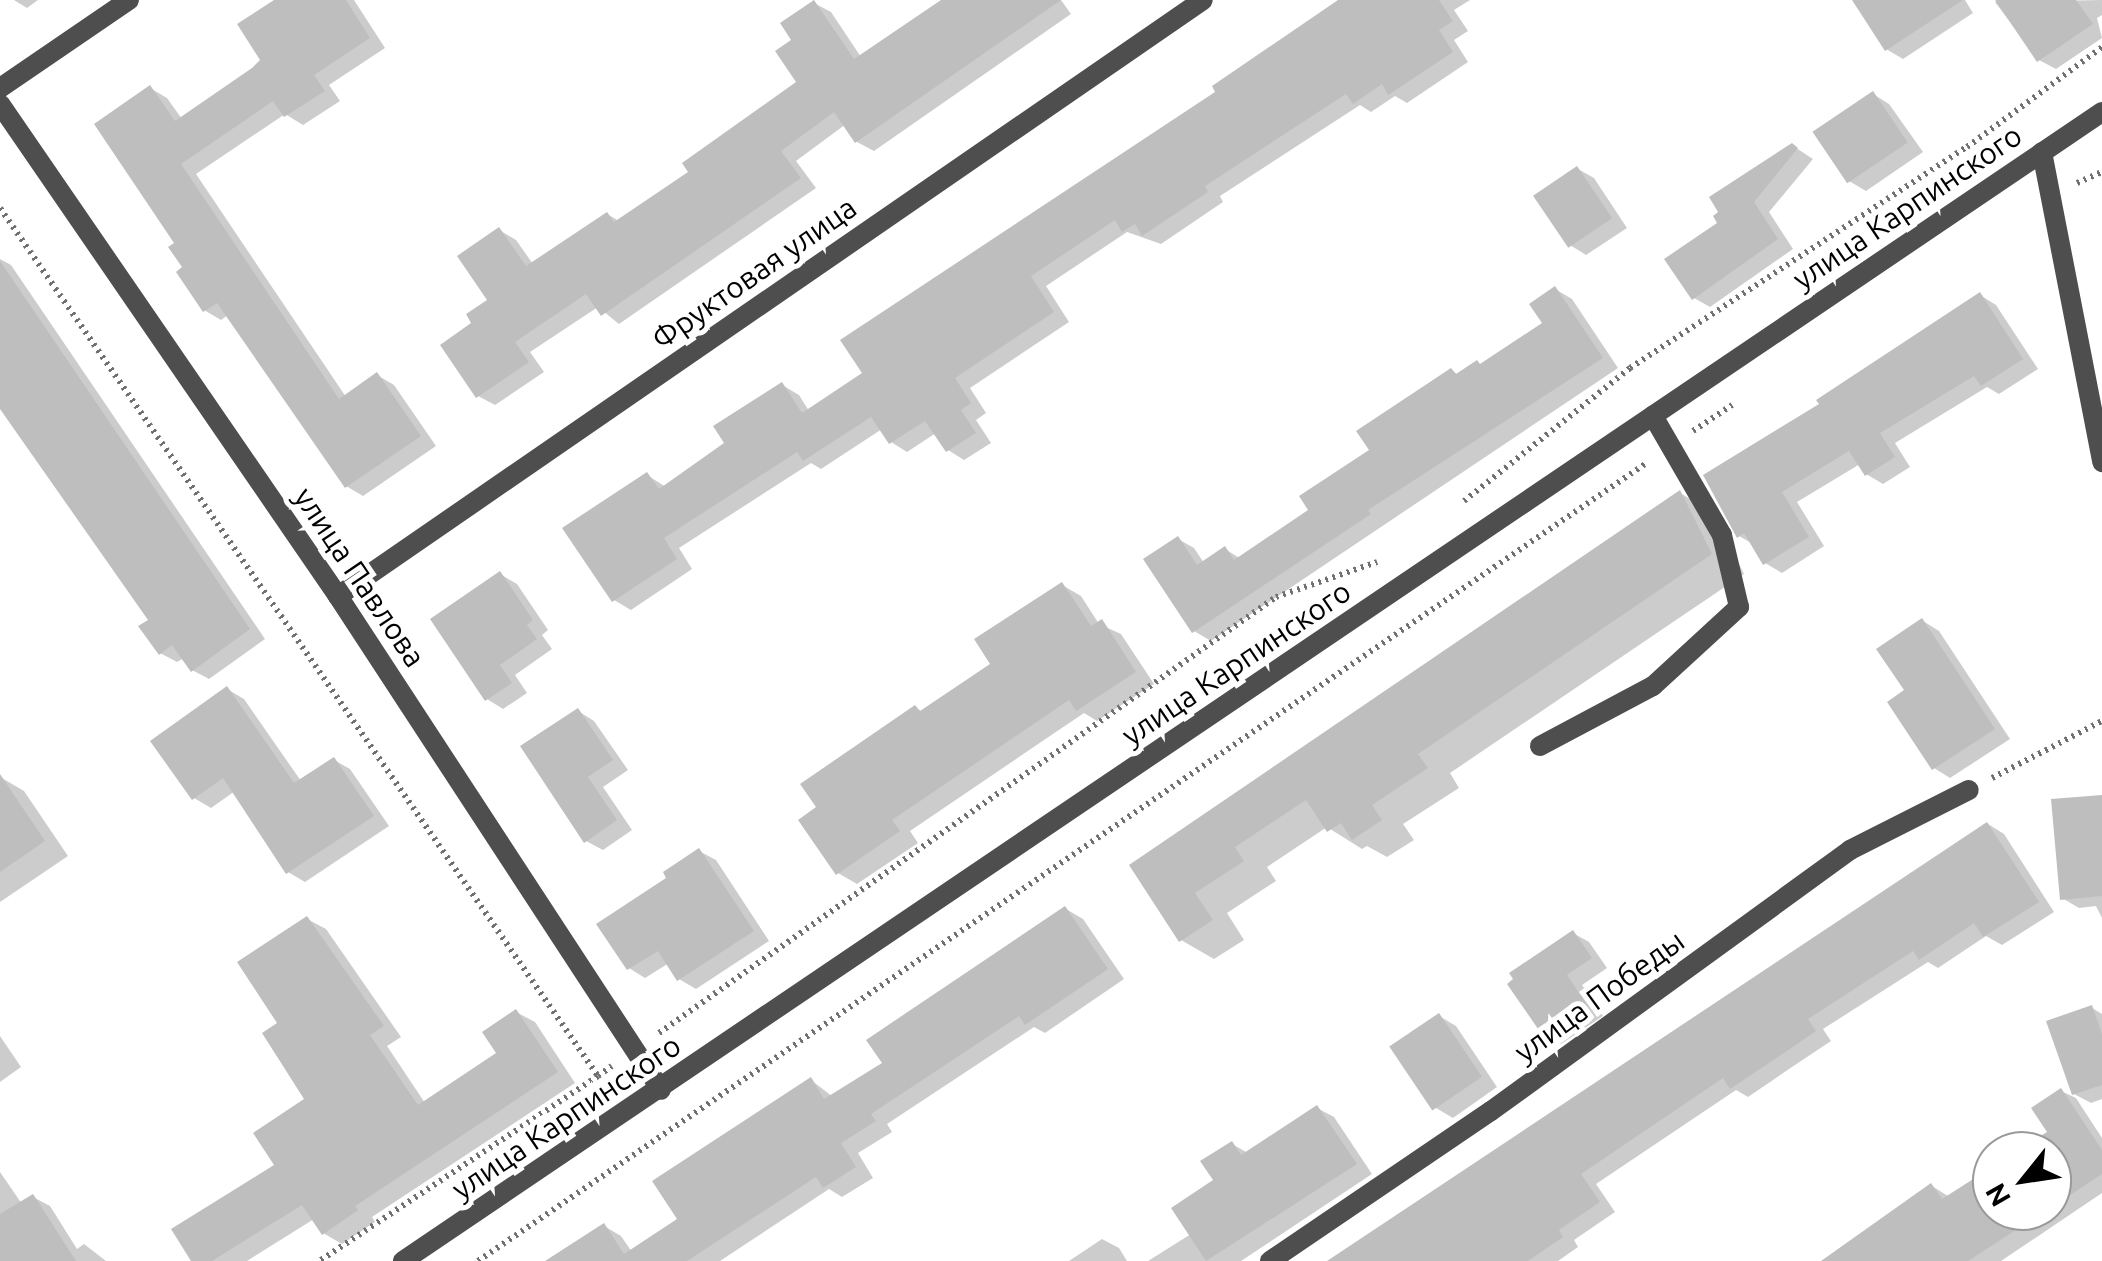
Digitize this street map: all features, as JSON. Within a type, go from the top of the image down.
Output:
[{"type":"street","points":[[0,88],[129,0]]},
{"type":"street","name":"Фруктовая улица","points":[[338,596],[1203,0]]},
{"type":"street","name":"улица Павлова","points":[[0,104],[338,596],[661,1090]]},
{"type":"street","name":"улица Карпинского","points":[[403,1261],[2102,112]]},
{"type":"street","points":[[2042,152],[2102,462]]},
{"type":"street","points":[[1540,746],[1652,686],[1740,606],[1722,535],[1653,416]]},
{"type":"street","name":"улица Победы","points":[[1270,1261],[1491,1111],[1850,850],[1969,790]]},
{"type":"path","points":[[1461,504],[1630,368],[1967,147],[2102,47]]},
{"type":"path","points":[[2049,187],[2086,182],[2102,172]]},
{"type":"path","points":[[0,208],[598,1076]]},
{"type":"path","points":[[478,1261],[1736,402]]},
{"type":"path","points":[[320,1261],[598,1076],[1276,598],[1382,560]]},
{"type":"path","points":[[1969,790],[2102,721]]},
{"type":"building","points":[[274,0],[346,0],[370,38],[314,75],[325,91],[284,117],[273,101],[181,164],[339,399],[377,372],[421,436],[345,488],[217,303],[203,312],[176,272],[182,267],[168,247],[174,243],[94,124],[150,85],[175,121],[252,68],[260,60],[237,24]]},
{"type":"building","points":[[814,0],[854,59],[941,0],[1061,0],[855,143],[834,112],[781,151],[801,178],[601,316],[586,294],[515,342],[529,362],[476,398],[440,345],[471,323],[466,314],[487,300],[457,256],[499,227],[526,266],[607,212],[614,222],[688,172],[682,163],[796,82],[775,51],[791,40],[780,23]]},
{"type":"building","points":[[1338,0],[1439,0],[1453,21],[1439,30],[1453,52],[1388,95],[1382,84],[1353,104],[1346,94],[1205,186],[1208,192],[1142,236],[1135,224],[1122,232],[1115,220],[1031,276],[1054,312],[955,378],[971,403],[961,410],[976,433],[946,452],[925,421],[889,444],[871,417],[803,461],[797,452],[664,538],[677,559],[612,602],[562,528],[647,472],[659,489],[724,443],[713,426],[782,382],[802,413],[862,373],[840,340],[1215,92],[1212,86]]},
{"type":"building","points":[[1852,0],[1963,0],[1885,51]]},
{"type":"building","points":[[1995,0],[2076,0],[2093,24],[2037,62]]},
{"type":"building","points":[[1873,91],[1908,142],[1847,183],[1812,132]]},
{"type":"building","points":[[1792,143],[1798,148],[1754,202],[1778,239],[1692,300],[1664,259],[1717,223],[1713,216],[1718,212],[1709,197]]},
{"type":"building","points":[[1577,166],[1612,218],[1568,248],[1533,196]]},
{"type":"building","points":[[0,261],[250,629],[191,672],[172,645],[159,655],[138,626],[148,620],[0,409]]},
{"type":"building","points":[[1555,286],[1603,358],[1368,510],[1371,514],[1192,633],[1143,559],[1178,536],[1197,565],[1225,546],[1234,560],[1308,510],[1299,496],[1369,450],[1356,431],[1451,368],[1456,374],[1477,360],[1480,364],[1542,323],[1529,304]]},
{"type":"building","points":[[1980,292],[2023,359],[1981,386],[1974,376],[1880,433],[1895,457],[1865,476],[1849,451],[1782,492],[1809,537],[1763,565],[1744,533],[1737,538],[1703,475],[1819,404],[1816,400]]},
{"type":"building","points":[[1680,490],[1712,554],[1418,754],[1428,768],[1372,805],[1382,820],[1352,840],[1341,823],[1327,832],[1306,800],[1235,847],[1244,861],[1195,893],[1213,920],[1179,942],[1129,865]]},
{"type":"building","points":[[500,571],[533,620],[527,625],[537,639],[500,665],[512,683],[485,701],[430,619]]},
{"type":"building","points":[[1062,582],[1091,626],[1102,619],[1136,672],[1076,711],[1069,700],[892,820],[900,831],[836,875],[798,820],[816,807],[800,784],[915,705],[920,711],[990,664],[974,639]]},
{"type":"building","points":[[1922,618],[1995,729],[1932,770],[1887,702],[1904,690],[1876,649]]},
{"type":"building","points":[[227,686],[294,783],[334,757],[374,816],[286,874],[223,778],[192,800],[150,741]]},
{"type":"building","points":[[578,708],[613,760],[588,777],[617,820],[584,843],[520,746]]},
{"type":"building","points":[[0,774],[45,841],[0,872]]},
{"type":"building","points":[[2102,795],[2102,896],[2060,900],[2051,799]]},
{"type":"building","points":[[1987,822],[2039,902],[1983,937],[1974,923],[1919,960],[1913,951],[1808,1019],[1816,1031],[1772,1061],[1730,1089],[1723,1078],[1581,1174],[1600,1202],[1559,1230],[1563,1237],[1528,1261],[1327,1261]]},
{"type":"building","points":[[699,848],[754,931],[677,981],[658,951],[627,970],[596,924],[666,878],[663,872]]},
{"type":"building","points":[[1065,906],[1108,969],[1025,1025],[1019,1016],[871,1114],[876,1121],[841,1143],[856,1167],[823,1188],[816,1177],[687,1261],[545,1261],[604,1223],[624,1254],[677,1219],[652,1181],[811,1077],[824,1099],[882,1063],[866,1040]]},
{"type":"building","points":[[307,916],[384,1026],[370,1035],[418,1105],[496,1053],[482,1032],[516,1009],[558,1072],[355,1206],[358,1210],[322,1235],[302,1205],[212,1261],[191,1261],[171,1229],[274,1165],[253,1133],[304,1099],[262,1033],[277,1023],[237,962]]},
{"type":"building","points":[[1573,930],[1592,958],[1567,975],[1588,1006],[1543,1036],[1507,984],[1513,979],[1509,973]]},
{"type":"building","points":[[2092,1005],[2102,1034],[2102,1085],[2072,1095],[2046,1021]]},
{"type":"building","points":[[1439,1013],[1482,1077],[1432,1110],[1389,1047]]},
{"type":"building","points":[[2061,1088],[2102,1150],[2102,1174],[2072,1194],[2072,1131],[2046,1131],[2031,1108]]},
{"type":"building","points":[[1317,1105],[1357,1164],[1206,1261],[1171,1208],[1213,1180],[1200,1161],[1232,1141],[1241,1155]]},
{"type":"building","points":[[1972,1180],[1972,1231],[2014,1231],[1968,1261],[1821,1261],[1931,1183],[1942,1199]]},
{"type":"building","points":[[33,1194],[76,1261],[0,1261],[0,1214]]}]
